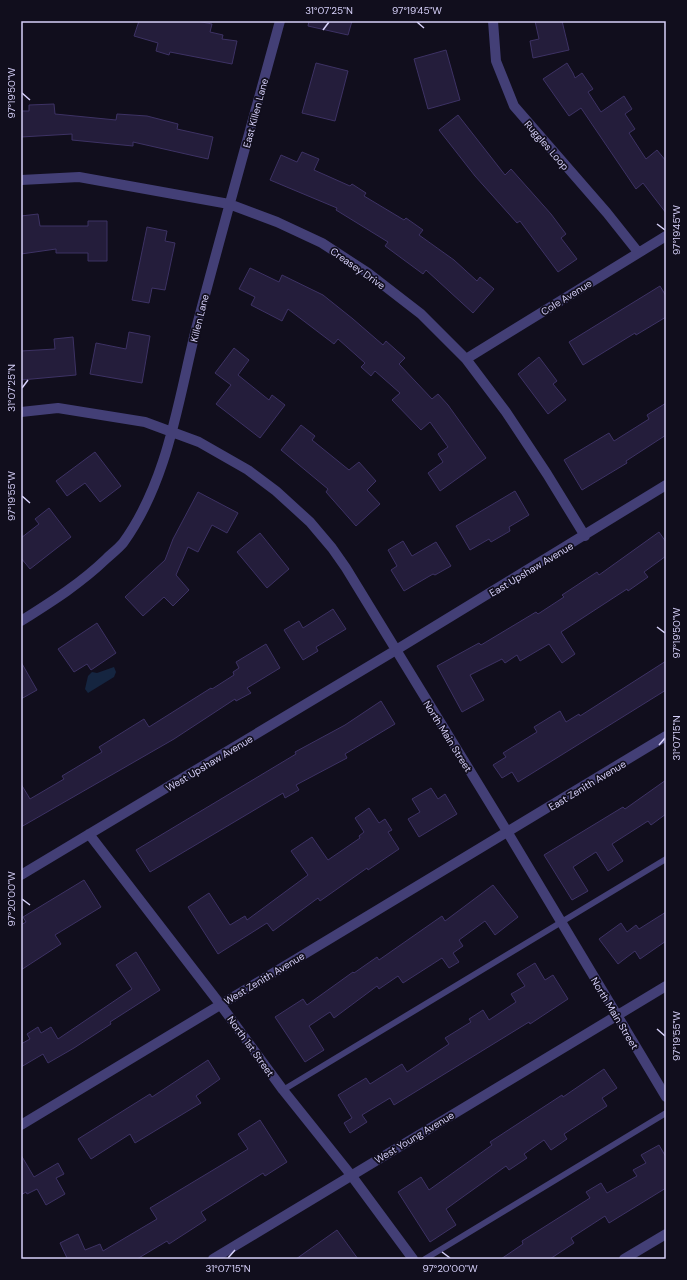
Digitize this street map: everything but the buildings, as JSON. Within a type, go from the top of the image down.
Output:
[{"type":"street","name":"East Killen Lane","points":[[229,204],[280,21]]},
{"type":"street","name":"Ruggles Loop","points":[[493,21],[496,61],[514,106],[607,213],[638,252]]},
{"type":"street","name":"Creasey Drive","points":[[21,180],[80,177],[229,204],[278,222],[322,243],[368,273],[421,314],[466,359],[506,412],[547,474],[585,536]]},
{"type":"street","name":"Killen Lane","points":[[21,621],[66,593],[96,569],[122,543],[145,506],[158,478],[172,432],[229,204]]},
{"type":"street","name":"Cole Avenue","points":[[466,359],[666,236]]},
{"type":"street","name":"North Main Street","points":[[21,412],[58,408],[145,422],[199,442],[248,470],[310,522],[332,548],[346,568],[508,833],[666,1097]]},
{"type":"street","name":"East Upshaw Avenue","points":[[396,650],[666,486]]},
{"type":"street","name":"West Upshaw Avenue","points":[[21,875],[396,650]]},
{"type":"street","name":"East Zenith Avenue","points":[[508,833],[666,736]]},
{"type":"street","name":"West Zenith Avenue","points":[[21,1125],[220,1004],[508,833]]},
{"type":"street","name":"North 1st Street","points":[[89,834],[220,1004],[283,1090],[351,1175],[413,1259]]},
{"type":"street","name":"West Young Avenue","points":[[213,1259],[666,986]]},
{"type":"street","points":[[624,1259],[666,1234]]},
{"type":"lane","points":[[283,1090],[666,859]]},
{"type":"lane","points":[[424,1259],[666,1113]]},
{"type":"water","points":[[114,667],[116,672],[114,677],[88,693],[85,689],[88,676],[92,672],[97,673]]}]
